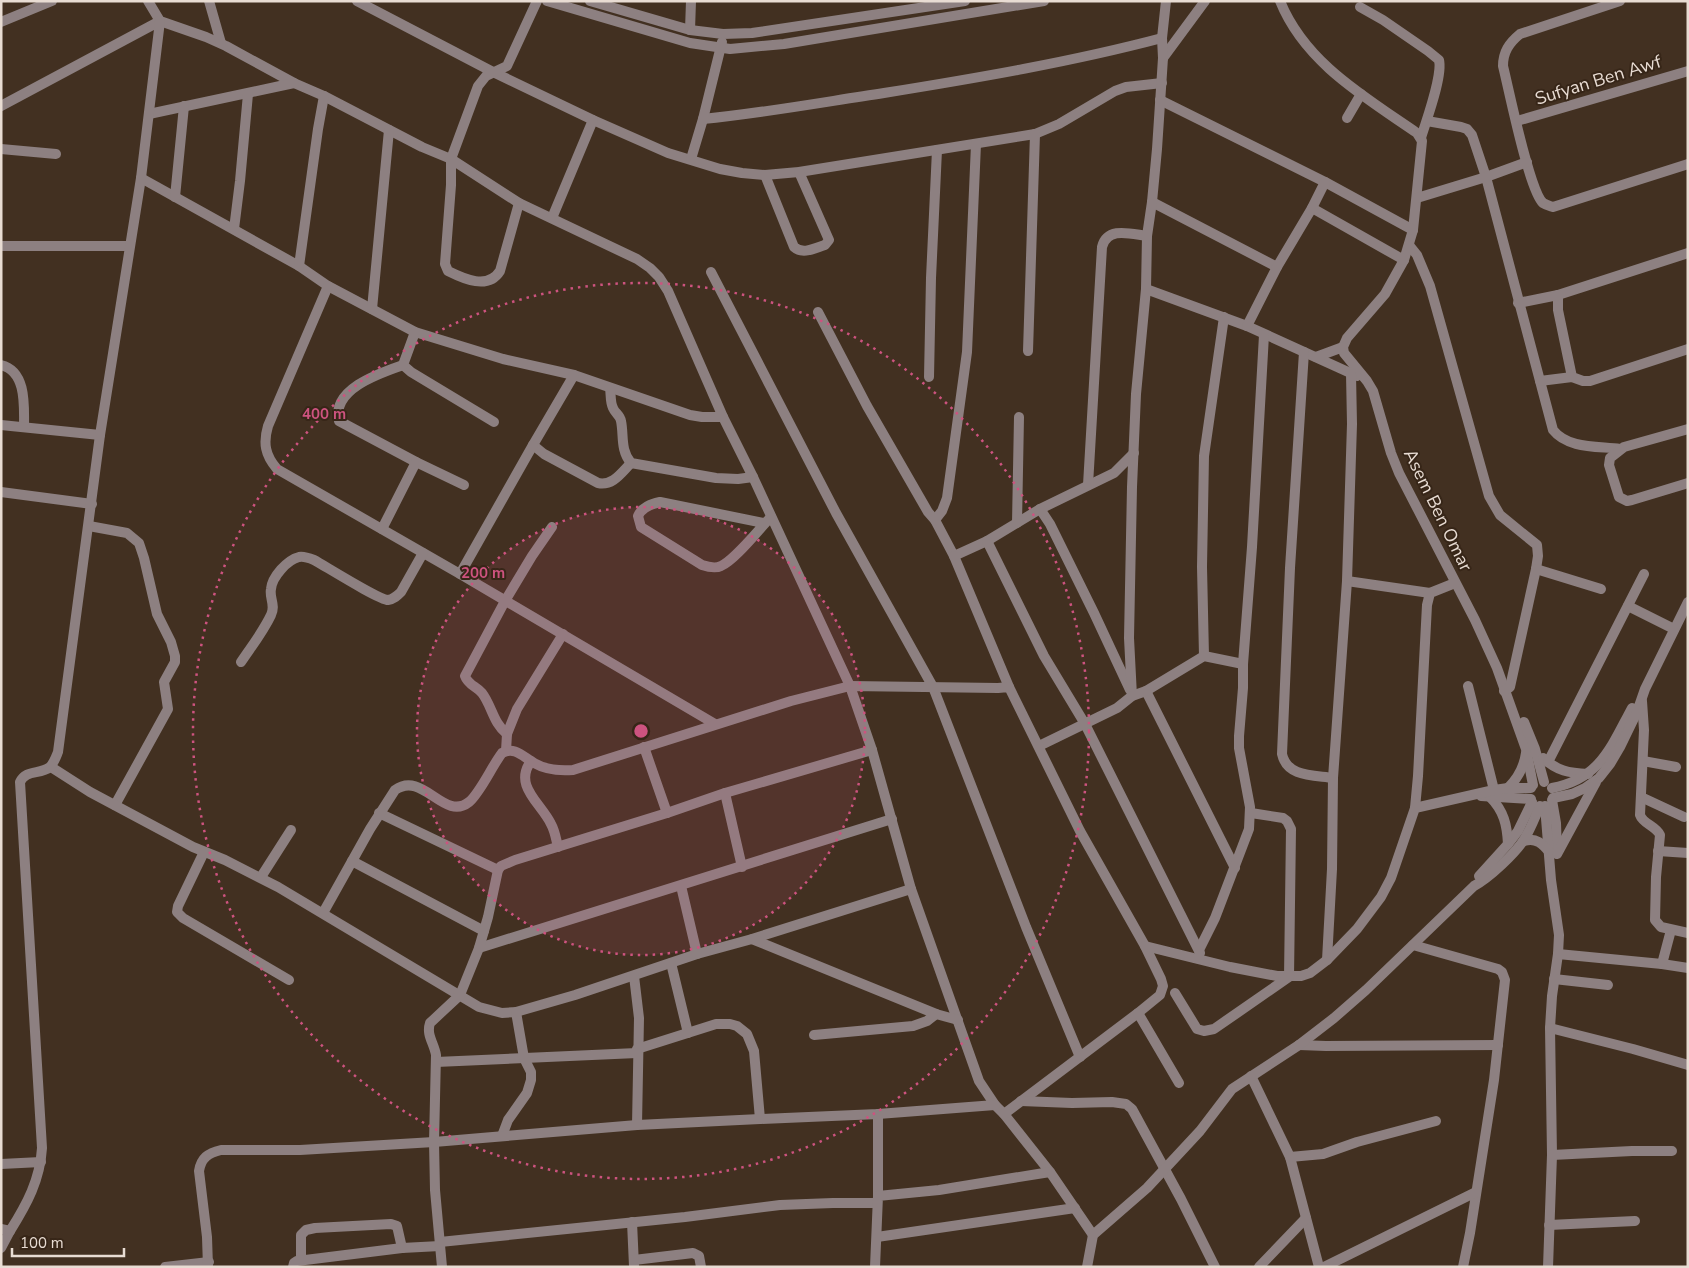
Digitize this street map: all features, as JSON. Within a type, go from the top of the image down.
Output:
[{"type":"street","points":[[1,22],[52,1]]},
{"type":"street","points":[[1,1248],[6,1230],[33,1191],[41,1162],[42,1148],[20,782],[23,776],[42,771],[51,766],[58,752],[100,435],[141,178],[149,114],[160,22],[148,1]]},
{"type":"street","points":[[209,1],[221,43]]},
{"type":"street","points":[[357,1],[493,72],[593,120],[668,153],[720,169],[765,175],[799,172],[1036,134],[1059,124],[1115,91],[1126,87],[1162,83]]},
{"type":"street","points":[[519,203],[500,271],[494,278],[482,282],[470,280],[448,271],[445,264],[451,159],[478,86],[486,76],[507,66],[510,62],[537,1]]},
{"type":"street","points":[[547,1],[690,43],[743,49],[784,44],[1044,1]]},
{"type":"street","points":[[690,30],[691,1]]},
{"type":"street","points":[[594,2],[690,30],[722,34],[752,33],[965,1]]},
{"type":"street","points":[[1163,58],[1205,1]]},
{"type":"street","points":[[1280,1],[1286,17],[1313,53],[1337,76],[1417,133],[1421,138]]},
{"type":"street","points":[[1620,1],[1520,34],[1507,48],[1503,59],[1503,66],[1537,194],[1543,203],[1554,207],[1688,164]]},
{"type":"street","points":[[1132,696],[1129,638],[1136,394],[1146,289],[1147,236],[1152,202],[1162,83],[1164,4]]},
{"type":"street","points":[[1316,357],[1343,347],[1347,338],[1385,294],[1404,260],[1413,230],[1422,144],[1421,138],[1439,72],[1439,60],[1383,20],[1360,7]]},
{"type":"street","points":[[1,106],[160,22],[221,43],[294,83],[324,96],[422,148],[451,159],[519,203],[637,259],[659,277],[675,306],[723,417],[753,477],[768,520],[850,686],[872,750],[912,889],[976,1075],[995,1105],[1050,1172],[1093,1235]]},
{"type":"street","points":[[691,159],[704,119],[721,48],[722,34]]},
{"type":"street","points":[[704,119],[741,116],[924,86],[1106,53],[1162,38]]},
{"type":"street","name":"Sufyan Ben Awf","points":[[1517,121],[1688,71]]},
{"type":"street","points":[[149,114],[294,83]]},
{"type":"street","points":[[234,229],[243,161],[248,94]]},
{"type":"street","points":[[1347,118],[1361,94]]},
{"type":"street","points":[[300,266],[324,96]]},
{"type":"street","points":[[1160,100],[1325,182],[1413,230]]},
{"type":"street","points":[[175,197],[184,106]]},
{"type":"street","points":[[552,218],[593,120]]},
{"type":"street","points":[[1426,120],[1455,125],[1467,129],[1472,135],[1486,177],[1553,430],[1556,435],[1578,444],[1620,449]]},
{"type":"street","points":[[372,309],[388,130]]},
{"type":"street","points":[[1028,351],[1036,134]]},
{"type":"street","points":[[935,520],[942,511],[947,498],[967,352],[976,144]]},
{"type":"street","points":[[1,150],[56,154]]},
{"type":"street","points":[[929,377],[937,150]]},
{"type":"street","points":[[1417,198],[1486,177],[1527,162]]},
{"type":"street","points":[[765,175],[794,247],[798,251],[803,251],[826,245],[829,240],[799,172]]},
{"type":"street","points":[[141,178],[300,266],[328,286],[415,332],[503,359],[574,375],[690,415],[723,417]]},
{"type":"street","points":[[1247,326],[1325,182]]},
{"type":"street","points":[[1152,202],[1278,268]]},
{"type":"street","points":[[1312,208],[1404,260]]},
{"type":"street","points":[[1088,485],[1098,306],[1104,240],[1110,234],[1121,233],[1147,236]]},
{"type":"street","points":[[1409,244],[1417,255],[1430,286],[1489,496],[1500,515],[1537,545],[1536,569],[1518,657],[1507,689]]},
{"type":"street","points":[[1,246],[129,246]]},
{"type":"street","points":[[1518,303],[1558,295],[1688,253]]},
{"type":"street","points":[[711,272],[836,513],[934,686],[1026,928],[1080,1057]]},
{"type":"street","points":[[328,286],[268,426],[265,446],[270,462],[277,469],[716,724]]},
{"type":"street","points":[[1146,289],[1247,326],[1368,381]]},
{"type":"street","points":[[1558,295],[1558,310],[1572,377]]},
{"type":"street","points":[[818,312],[867,406],[928,512],[935,520],[954,556],[1010,687],[1080,830],[1146,946],[1162,978],[1163,986],[1160,995],[1004,1114]]},
{"type":"street","points":[[1204,656],[1202,567],[1204,456],[1224,317]]},
{"type":"street","points":[[403,365],[415,332]]},
{"type":"street","points":[[1199,950],[1215,918],[1235,868],[1249,829],[1251,813],[1239,748],[1264,335]]},
{"type":"street","name":"Asem Ben Omar","points":[[1343,347],[1345,356],[1368,381],[1377,402],[1399,473],[1475,620],[1507,689],[1531,749],[1541,796],[1556,823],[1552,880],[1559,929],[1550,1028],[1552,1155],[1548,1267]]},
{"type":"street","points":[[1540,381],[1572,377],[1582,381],[1590,380],[1688,349]]},
{"type":"street","points":[[1304,352],[1290,568],[1282,754],[1288,768],[1294,771],[1333,778]]},
{"type":"street","points":[[403,365],[410,372],[494,422]]},
{"type":"street","points":[[403,365],[381,373],[354,388],[342,399],[338,414],[339,421],[416,462],[464,484]]},
{"type":"street","points":[[1,366],[11,370],[20,382],[24,406],[24,427]]},
{"type":"street","points":[[1326,960],[1332,869],[1333,778],[1347,581],[1352,414],[1351,374]]},
{"type":"street","points":[[460,574],[532,445],[574,375]]},
{"type":"street","points":[[610,388],[612,406],[620,415],[621,436],[625,454],[630,463],[716,478],[738,479],[753,477]]},
{"type":"street","points":[[1017,523],[1019,417]]},
{"type":"street","points":[[1,425],[100,435]]},
{"type":"street","points":[[1688,429],[1624,447],[1610,458],[1610,465],[1620,499],[1632,500],[1688,483]]},
{"type":"street","points":[[532,445],[544,454],[598,483],[604,484],[614,480],[630,463]]},
{"type":"street","points":[[954,556],[987,541],[1040,509],[1114,473],[1134,453]]},
{"type":"street","points":[[382,529],[416,462]]},
{"type":"street","points":[[1,492],[92,504]]},
{"type":"street","points":[[660,502],[768,520],[732,559],[719,568],[713,568],[702,565],[642,527],[638,516],[646,507],[660,502]]},
{"type":"street","points":[[1040,509],[1050,524],[1090,604],[1132,696]]},
{"type":"street","points":[[89,526],[127,533],[139,543],[157,614],[171,642],[175,656],[175,662],[164,682],[168,709],[115,805]]},
{"type":"street","points":[[507,734],[495,720],[479,689],[467,682],[464,676],[505,601],[552,527]]},
{"type":"street","points":[[987,541],[1044,656],[1085,724],[1203,960]]},
{"type":"street","points":[[241,662],[271,615],[273,602],[270,590],[273,581],[292,560],[305,557],[314,560],[384,600],[390,600],[401,592],[424,553]]},
{"type":"street","points":[[1536,569],[1601,589]]},
{"type":"street","points":[[1548,762],[1644,574]]},
{"type":"street","points":[[1347,581],[1430,593],[1455,583]]},
{"type":"street","points":[[1146,946],[1249,971],[1289,977],[1310,973],[1357,929],[1386,889],[1415,808],[1425,627],[1430,593]]},
{"type":"street","points":[[1524,840],[1529,839],[1540,842],[1554,854],[1599,778],[1620,747],[1642,701],[1645,689],[1688,602]]},
{"type":"street","points":[[1628,606],[1674,629]]},
{"type":"street","points":[[506,751],[507,734],[517,709],[563,634]]},
{"type":"street","points":[[1039,746],[1117,708],[1132,696],[1146,691],[1204,656],[1243,664]]},
{"type":"street","points":[[323,913],[379,812],[395,790],[406,784],[414,785],[453,806],[465,804],[469,802],[480,787],[502,753],[506,751],[519,753],[531,761],[558,771],[573,770],[791,701],[850,686],[1010,687]]},
{"type":"street","points":[[1468,686],[1492,794],[1504,817],[1508,844]]},
{"type":"street","points":[[1508,788],[1541,796],[1570,785],[1588,774],[1607,753],[1645,689]]},
{"type":"street","points":[[1146,691],[1235,868]]},
{"type":"street","points":[[1642,701],[1644,730],[1641,817],[1659,833],[1655,920],[1661,927],[1688,933]]},
{"type":"street","points":[[644,748],[667,813]]},
{"type":"street","points":[[1492,794],[1508,788],[1516,780],[1531,749],[1548,762],[1566,772],[1588,774]]},
{"type":"street","points":[[442,1267],[435,1190],[436,1062],[435,1047],[429,1035],[428,1026],[460,995],[479,948],[498,870],[501,866],[725,793],[872,750]]},
{"type":"street","points":[[531,761],[524,773],[527,786],[534,801],[551,823],[558,846]]},
{"type":"street","points":[[1643,761],[1676,767]]},
{"type":"street","points":[[51,766],[90,792],[204,852],[226,860],[261,878],[323,913],[479,1008],[490,1012],[516,1012],[634,976],[697,954],[752,939],[912,889]]},
{"type":"street","points":[[1415,808],[1478,795],[1541,796],[1577,792],[1599,778]]},
{"type":"street","points":[[725,793],[742,867]]},
{"type":"street","points":[[1087,1267],[1093,1235],[1148,1188],[1200,1131],[1232,1089],[1334,1018],[1366,990],[1474,886],[1491,874],[1524,840],[1541,796]]},
{"type":"street","points":[[1474,886],[1480,875],[1508,844],[1541,796]]},
{"type":"street","points":[[1641,797],[1684,817]]},
{"type":"street","points":[[379,812],[498,870]]},
{"type":"street","points":[[1251,813],[1283,818],[1291,829],[1289,977]]},
{"type":"street","points":[[479,948],[892,819]]},
{"type":"street","points":[[261,878],[291,830]]},
{"type":"street","points":[[1658,851],[1688,853]]},
{"type":"street","points":[[204,852],[178,906],[177,912],[183,918],[289,980]]},
{"type":"street","points":[[352,861],[484,931]]},
{"type":"street","points":[[681,886],[697,954]]},
{"type":"street","points":[[1662,964],[1671,930]]},
{"type":"street","points":[[752,939],[936,1014],[958,1020]]},
{"type":"street","points":[[1413,944],[1498,969],[1502,972],[1505,980],[1494,1080],[1462,1267]]},
{"type":"street","points":[[1558,954],[1688,968]]},
{"type":"street","points":[[671,963],[688,1033]]},
{"type":"street","points":[[634,976],[638,1018],[637,1125]]},
{"type":"street","points":[[1175,993],[1197,1029],[1208,1031],[1214,1029],[1289,977]]},
{"type":"street","points":[[1554,979],[1608,985]]},
{"type":"street","points":[[502,1136],[508,1120],[529,1088],[531,1072],[524,1058],[516,1012]]},
{"type":"street","points":[[1138,1013],[1179,1083]]},
{"type":"street","points":[[814,1034],[913,1026],[927,1021],[936,1014]]},
{"type":"street","points":[[436,1062],[637,1051],[716,1024],[737,1026],[747,1034],[754,1051],[760,1118]]},
{"type":"street","points":[[1550,1028],[1688,1065]]},
{"type":"street","points":[[1299,1044],[1345,1046],[1498,1045]]},
{"type":"street","points":[[1251,1076],[1290,1157],[1319,1267]]},
{"type":"street","points":[[1021,1101],[1112,1102],[1126,1104],[1132,1109],[1181,1199],[1215,1267]]},
{"type":"street","points":[[166,1267],[208,1264],[206,1222],[199,1172],[200,1163],[205,1156],[221,1150],[300,1150],[434,1142],[637,1125],[878,1114],[995,1105]]},
{"type":"street","points":[[874,1266],[878,1200],[878,1114]]},
{"type":"street","points":[[1290,1157],[1323,1154],[1357,1142],[1436,1121]]},
{"type":"street","points":[[1552,1155],[1672,1150]]},
{"type":"street","points":[[1,1164],[41,1162]]},
{"type":"street","points":[[402,1248],[397,1226],[391,1224],[315,1228],[306,1230],[301,1235],[297,1264],[402,1248],[780,1205],[878,1200],[1050,1172]]},
{"type":"street","points":[[1324,1267],[1476,1192]]},
{"type":"street","points":[[877,1237],[1075,1208]]},
{"type":"street","points":[[1259,1267],[1306,1218]]},
{"type":"street","points":[[1549,1225],[1635,1221]]},
{"type":"street","points":[[632,1222],[634,1264],[693,1253],[699,1256],[700,1267]]}]
